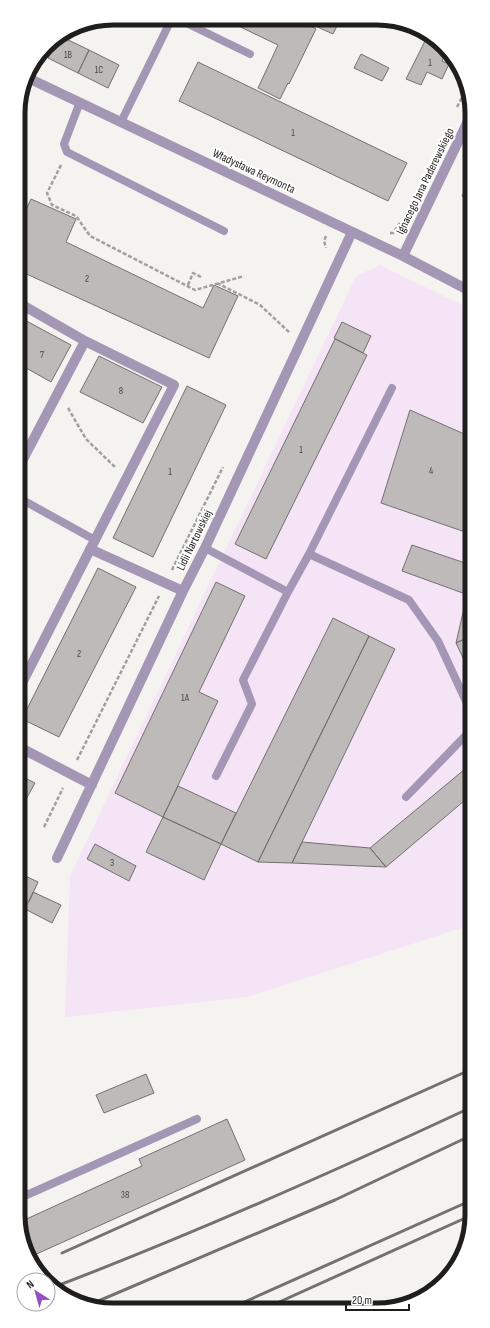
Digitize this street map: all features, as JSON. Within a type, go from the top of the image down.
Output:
[{"type":"street","name":"Władysława Reymonta","points":[[32,80],[403,256],[465,287]]},
{"type":"street","name":"Ignacego Jana Paderewskiego","points":[[403,256],[465,127]]},
{"type":"street","name":"Lidii Nartowskiej","points":[[57,858],[183,591],[205,548],[352,232]]},
{"type":"street","points":[[25,307],[85,341],[174,385],[95,540],[25,666]]},
{"type":"street","points":[[25,456],[85,341]]},
{"type":"street","points":[[90,549],[183,591]]},
{"type":"street","points":[[25,750],[92,785]]},
{"type":"lane","points":[[121,122],[169,25]]},
{"type":"lane","points":[[190,25],[250,54]]},
{"type":"lane","points":[[80,102],[64,144],[67,152],[224,231]]},
{"type":"lane","points":[[216,776],[252,704],[243,680],[309,554],[392,388]]},
{"type":"lane","points":[[25,501],[95,540]]},
{"type":"lane","points":[[205,548],[288,592]]},
{"type":"lane","points":[[309,554],[409,600],[438,641],[465,699]]},
{"type":"lane","points":[[406,797],[465,736]]},
{"type":"lane","points":[[25,1196],[197,1119]]},
{"type":"path","points":[[456,109],[463,96]]},
{"type":"path","points":[[67,152],[47,193],[52,205],[70,210],[80,220],[90,236],[188,285],[195,290],[244,276]]},
{"type":"path","points":[[388,234],[393,232],[401,221]]},
{"type":"path","points":[[326,249],[324,242],[332,222]]},
{"type":"path","points":[[188,285],[194,273],[201,277]]},
{"type":"path","points":[[216,283],[260,305],[290,334],[294,327]]},
{"type":"path","points":[[59,391],[78,428],[86,439],[126,478]]},
{"type":"path","points":[[44,827],[226,462]]},
{"type":"shaded area","points":[[380,265],[465,307],[465,927],[247,997],[65,1017],[70,876],[356,276]]},
{"type":"building","points":[[236,25],[308,25],[316,29],[280,99],[258,88],[278,45]]},
{"type":"building","points":[[313,25],[338,25],[333,34]]},
{"type":"building","points":[[66,39],[89,50],[78,73],[48,58],[53,49]]},
{"type":"building","points":[[426,40],[444,56],[442,61],[449,64],[442,79],[427,72],[421,85],[406,79]]},
{"type":"building","points":[[89,50],[119,65],[108,88],[78,73]]},
{"type":"building","points":[[361,54],[389,68],[382,81],[354,68]]},
{"type":"building","points":[[198,62],[407,163],[388,201],[179,101]]},
{"type":"building","points":[[465,189],[465,198],[462,196]]},
{"type":"building","points":[[31,199],[76,219],[66,242],[203,308],[214,285],[238,296],[209,358],[25,273],[25,212]]},
{"type":"building","points":[[25,320],[71,345],[51,382],[25,367]]},
{"type":"building","points":[[342,322],[371,336],[363,353],[334,338]]},
{"type":"building","points":[[335,339],[367,355],[266,559],[235,544]]},
{"type":"building","points":[[99,356],[162,387],[143,423],[80,392]]},
{"type":"building","points":[[187,386],[226,405],[153,557],[113,538]]},
{"type":"building","points":[[410,410],[465,434],[465,532],[381,503]]},
{"type":"building","points":[[412,545],[465,563],[465,594],[402,571]]},
{"type":"building","points":[[98,568],[136,587],[59,737],[25,720],[25,713]]},
{"type":"building","points":[[216,582],[245,596],[199,692],[218,701],[163,817],[115,793]]},
{"type":"building","points":[[465,604],[465,639],[456,643]]},
{"type":"building","points":[[333,618],[369,636],[258,862],[221,844]]},
{"type":"building","points":[[369,636],[395,649],[292,863],[258,862]]},
{"type":"building","points":[[465,639],[465,662],[456,643]]},
{"type":"building","points":[[465,769],[465,800],[386,867],[370,848]]},
{"type":"building","points":[[25,778],[35,783],[25,801]]},
{"type":"building","points":[[178,786],[236,813],[221,844],[163,817]]},
{"type":"building","points":[[163,817],[221,844],[204,880],[146,852]]},
{"type":"building","points":[[302,842],[370,848],[386,867],[292,863]]},
{"type":"building","points":[[95,844],[136,866],[129,881],[87,859]]},
{"type":"building","points":[[25,876],[38,882],[29,902],[25,900]]},
{"type":"building","points":[[33,892],[61,905],[52,923],[25,909]]},
{"type":"building","points":[[146,1074],[154,1093],[104,1113],[96,1095]]},
{"type":"building","points":[[227,1119],[245,1160],[35,1255],[27,1232],[25,1220],[142,1166],[139,1159]]},
{"type":"railway","points":[[62,1253],[465,1072]]},
{"type":"railway","points":[[59,1285],[265,1201],[465,1110]]},
{"type":"railway","points":[[98,1301],[335,1200],[465,1138]]},
{"type":"railway","points":[[242,1303],[465,1203]]},
{"type":"railway","points":[[277,1303],[465,1218]]}]
